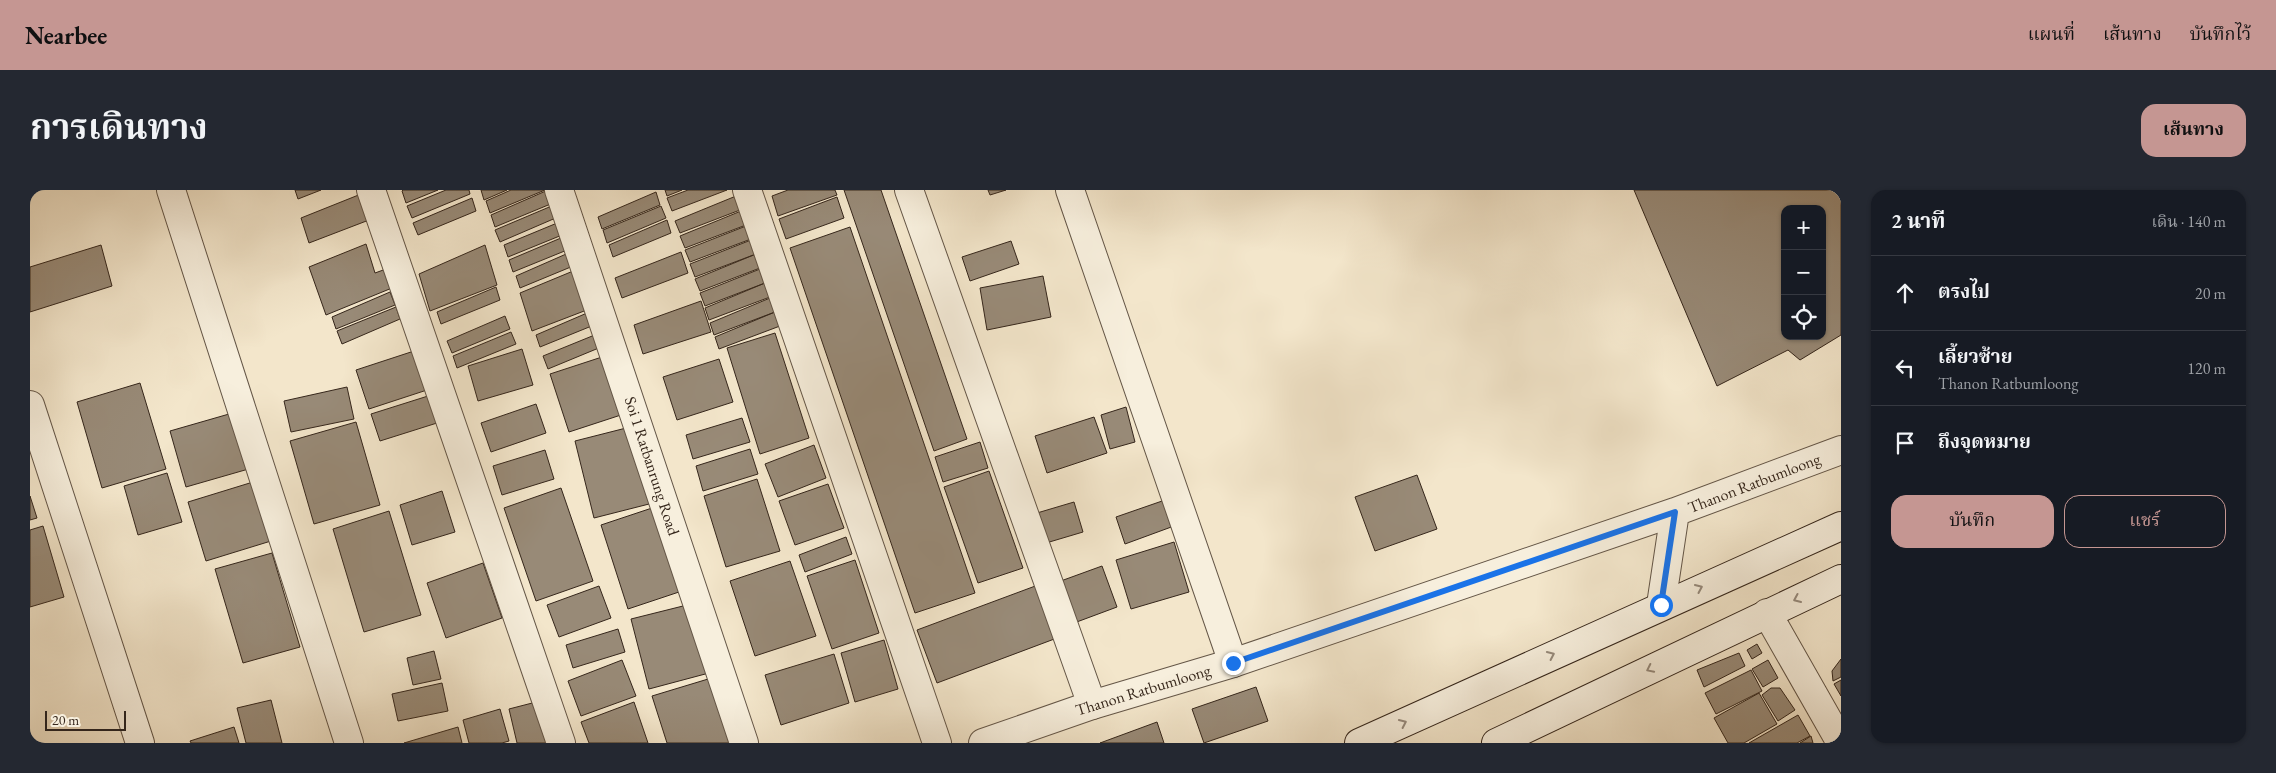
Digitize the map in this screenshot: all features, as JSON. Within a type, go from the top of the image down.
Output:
[{"type":"street","points":[[171,190],[349,743]]},
{"type":"street","points":[[371,190],[561,743]]},
{"type":"street","name":"Soi 1 Ratbanrung Road","points":[[560,190],[744,743]]},
{"type":"street","points":[[747,190],[937,743]]},
{"type":"street","points":[[909,190],[1092,705]]},
{"type":"street","points":[[1070,190],[1233,663]]},
{"type":"street","points":[[30,405],[140,743]]},
{"type":"street","name":"Thanon Ratbumloong","points":[[983,743],[1092,705],[1233,663],[1675,512],[1841,450]]},
{"type":"street","points":[[1661,605],[1675,512]]},
{"type":"street","points":[[1359,743],[1661,605],[1841,526]]},
{"type":"street","points":[[1496,743],[1529,736],[1767,613],[1841,579]]},
{"type":"street","points":[[1767,613],[1841,743]]},
{"type":"building","points":[[295,190],[321,190],[298,199]]},
{"type":"building","points":[[403,190],[438,190],[406,203]]},
{"type":"building","points":[[446,190],[469,190],[470,194],[412,218],[407,206]]},
{"type":"building","points":[[481,190],[507,190],[484,200]]},
{"type":"building","points":[[511,190],[545,190],[490,213],[486,201]]},
{"type":"building","points":[[548,190],[553,203],[495,227],[491,215]]},
{"type":"building","points":[[665,190],[682,190],[667,196]]},
{"type":"building","points":[[688,190],[727,190],[672,211],[667,198]]},
{"type":"building","points":[[788,190],[835,190],[837,195],[778,216],[772,196]]},
{"type":"building","points":[[844,190],[881,190],[967,439],[934,451]]},
{"type":"building","points":[[988,190],[1006,190],[990,195]]},
{"type":"building","points":[[1634,190],[1841,190],[1841,335],[1800,360],[1788,350],[1717,386]]},
{"type":"building","points":[[656,192],[660,205],[602,229],[598,217]]},
{"type":"building","points":[[361,194],[369,220],[309,243],[301,218]]},
{"type":"building","points":[[736,196],[740,210],[680,233],[675,221]]},
{"type":"building","points":[[837,197],[844,218],[786,239],[779,219]]},
{"type":"building","points":[[472,198],[476,211],[418,235],[413,223]]},
{"type":"building","points":[[554,205],[558,217],[500,242],[495,230]]},
{"type":"building","points":[[661,206],[666,218],[607,243],[603,230]]},
{"type":"building","points":[[741,211],[746,225],[685,248],[680,236]]},
{"type":"building","points":[[667,220],[671,233],[613,257],[609,245]]},
{"type":"building","points":[[562,221],[567,233],[508,257],[504,245]]},
{"type":"building","points":[[746,226],[751,239],[690,262],[685,250]]},
{"type":"building","points":[[850,227],[975,593],[915,613],[790,248]]},
{"type":"building","points":[[568,235],[572,248],[513,272],[509,260]]},
{"type":"building","points":[[751,240],[756,254],[695,277],[690,264]]},
{"type":"building","points":[[1011,241],[1019,264],[970,281],[962,257]]},
{"type":"building","points":[[366,244],[375,273],[386,269],[392,288],[326,315],[309,267]]},
{"type":"building","points":[[101,245],[112,286],[30,312],[30,267]]},
{"type":"building","points":[[485,245],[497,285],[430,311],[419,274]]},
{"type":"building","points":[[573,251],[578,264],[520,288],[516,276]]},
{"type":"building","points":[[681,252],[688,273],[622,298],[615,278]]},
{"type":"building","points":[[756,254],[760,268],[700,291],[695,279]]},
{"type":"building","points":[[578,269],[592,308],[532,331],[520,293]]},
{"type":"building","points":[[760,269],[765,283],[705,306],[700,293]]},
{"type":"building","points":[[1043,276],[1051,317],[987,330],[980,288]]},
{"type":"building","points":[[765,283],[770,297],[709,320],[705,308]]},
{"type":"building","points":[[496,287],[500,300],[441,324],[437,312]]},
{"type":"building","points":[[390,292],[395,305],[336,329],[332,317]]},
{"type":"building","points":[[770,298],[775,312],[714,335],[710,323]]},
{"type":"building","points":[[701,301],[711,332],[643,354],[634,325]]},
{"type":"building","points":[[396,307],[400,319],[342,344],[337,331]]},
{"type":"building","points":[[594,310],[599,323],[540,347],[536,335]]},
{"type":"building","points":[[775,312],[780,326],[719,349],[715,337]]},
{"type":"building","points":[[505,316],[510,329],[452,353],[447,341]]},
{"type":"building","points":[[511,332],[516,344],[457,368],[453,356]]},
{"type":"building","points":[[602,332],[606,345],[548,369],[543,356]]},
{"type":"building","points":[[775,333],[809,438],[760,454],[727,348]]},
{"type":"building","points":[[522,349],[533,385],[478,401],[468,366]]},
{"type":"building","points":[[414,351],[427,390],[369,409],[356,370]]},
{"type":"building","points":[[605,356],[624,414],[569,432],[550,374]]},
{"type":"building","points":[[719,359],[733,402],[677,420],[663,377]]},
{"type":"building","points":[[140,383],[166,469],[102,488],[77,402]]},
{"type":"building","points":[[347,387],[354,419],[291,432],[284,401]]},
{"type":"building","points":[[428,396],[437,423],[380,441],[371,414]]},
{"type":"building","points":[[536,404],[546,433],[491,452],[481,423]]},
{"type":"building","points":[[1126,407],[1135,442],[1110,449],[1101,415]]},
{"type":"building","points":[[236,412],[252,468],[186,487],[170,431]]},
{"type":"building","points":[[1094,417],[1107,453],[1047,473],[1035,436]]},
{"type":"building","points":[[742,418],[750,442],[693,459],[686,435]]},
{"type":"building","points":[[356,422],[380,505],[314,524],[290,441]]},
{"type":"building","points":[[634,426],[653,503],[594,518],[575,441]]},
{"type":"building","points":[[980,442],[988,468],[943,482],[935,457]]},
{"type":"building","points":[[814,445],[826,478],[778,497],[765,464]]},
{"type":"building","points":[[750,449],[758,474],[703,491],[696,466]]},
{"type":"building","points":[[545,450],[554,479],[502,495],[493,466]]},
{"type":"building","points":[[989,471],[1023,568],[978,583],[944,487]]},
{"type":"building","points":[[167,473],[182,522],[138,535],[124,486]]},
{"type":"building","points":[[1417,475],[1437,529],[1375,551],[1355,497]]},
{"type":"building","points":[[757,479],[780,551],[726,567],[704,496]]},
{"type":"building","points":[[253,482],[271,541],[206,561],[188,502]]},
{"type":"building","points":[[828,484],[844,528],[795,545],[779,501]]},
{"type":"building","points":[[561,488],[593,581],[536,601],[504,508]]},
{"type":"building","points":[[442,491],[455,532],[412,545],[400,505]]},
{"type":"building","points":[[30,496],[37,518],[30,520]]},
{"type":"building","points":[[1165,500],[1174,526],[1125,544],[1116,517]]},
{"type":"building","points":[[1074,502],[1083,532],[1046,543],[1037,513]]},
{"type":"building","points":[[658,506],[685,590],[628,609],[601,525]]},
{"type":"building","points":[[389,511],[421,615],[364,632],[333,529]]},
{"type":"building","points":[[43,526],[64,597],[30,607],[30,530]]},
{"type":"building","points":[[846,537],[852,554],[805,572],[799,555]]},
{"type":"building","points":[[1174,542],[1189,592],[1131,609],[1116,560]]},
{"type":"building","points":[[272,553],[300,647],[243,663],[215,569]]},
{"type":"building","points":[[855,560],[879,633],[832,649],[807,576]]},
{"type":"building","points":[[790,561],[816,636],[755,656],[730,581]]},
{"type":"building","points":[[483,563],[502,618],[446,638],[427,583]]},
{"type":"building","points":[[1102,566],[1117,607],[1074,623],[1058,582]]},
{"type":"building","points":[[1038,585],[1057,638],[937,683],[917,630]]},
{"type":"building","points":[[599,586],[611,618],[559,637],[547,605]]},
{"type":"building","points":[[691,604],[709,673],[649,689],[631,619]]},
{"type":"building","points":[[618,629],[625,652],[573,668],[566,645]]},
{"type":"building","points":[[884,640],[898,689],[855,702],[841,653]]},
{"type":"building","points":[[1757,644],[1762,653],[1752,659],[1747,650]]},
{"type":"building","points":[[434,651],[441,679],[413,685],[407,658]]},
{"type":"building","points":[[1739,653],[1745,666],[1704,687],[1697,670]]},
{"type":"building","points":[[834,654],[849,703],[781,725],[765,675]]},
{"type":"building","points":[[1841,659],[1841,677],[1833,681],[1832,671]]},
{"type":"building","points":[[622,660],[636,696],[581,716],[568,681]]},
{"type":"building","points":[[1768,660],[1778,678],[1763,687],[1752,669]]},
{"type":"building","points":[[1751,670],[1762,691],[1716,714],[1705,693]]},
{"type":"building","points":[[718,676],[731,743],[667,743],[652,696]]},
{"type":"building","points":[[1841,680],[1841,696],[1834,684]]},
{"type":"building","points":[[442,683],[448,711],[398,721],[392,694]]},
{"type":"building","points":[[1256,687],[1268,721],[1204,743],[1192,709]]},
{"type":"building","points":[[1771,688],[1780,688],[1795,710],[1778,721],[1762,695]]},
{"type":"building","points":[[1759,693],[1777,724],[1744,743],[1728,743],[1714,718]]},
{"type":"building","points":[[271,700],[282,743],[246,743],[237,708]]},
{"type":"building","points":[[540,701],[551,743],[517,743],[509,709]]},
{"type":"building","points":[[634,702],[648,743],[589,743],[581,722]]},
{"type":"building","points":[[500,709],[509,741],[502,743],[469,743],[463,720]]},
{"type":"building","points":[[1798,715],[1810,736],[1797,743],[1749,743]]},
{"type":"building","points":[[1157,722],[1164,743],[1100,743]]},
{"type":"building","points":[[234,727],[239,743],[191,743],[190,741]]},
{"type":"building","points":[[458,727],[462,743],[404,743]]},
{"type":"building","points":[[1811,736],[1813,743],[1800,743]]},
{"type":"route","points":[[1233,663],[1675,512],[1661,605]]}]
